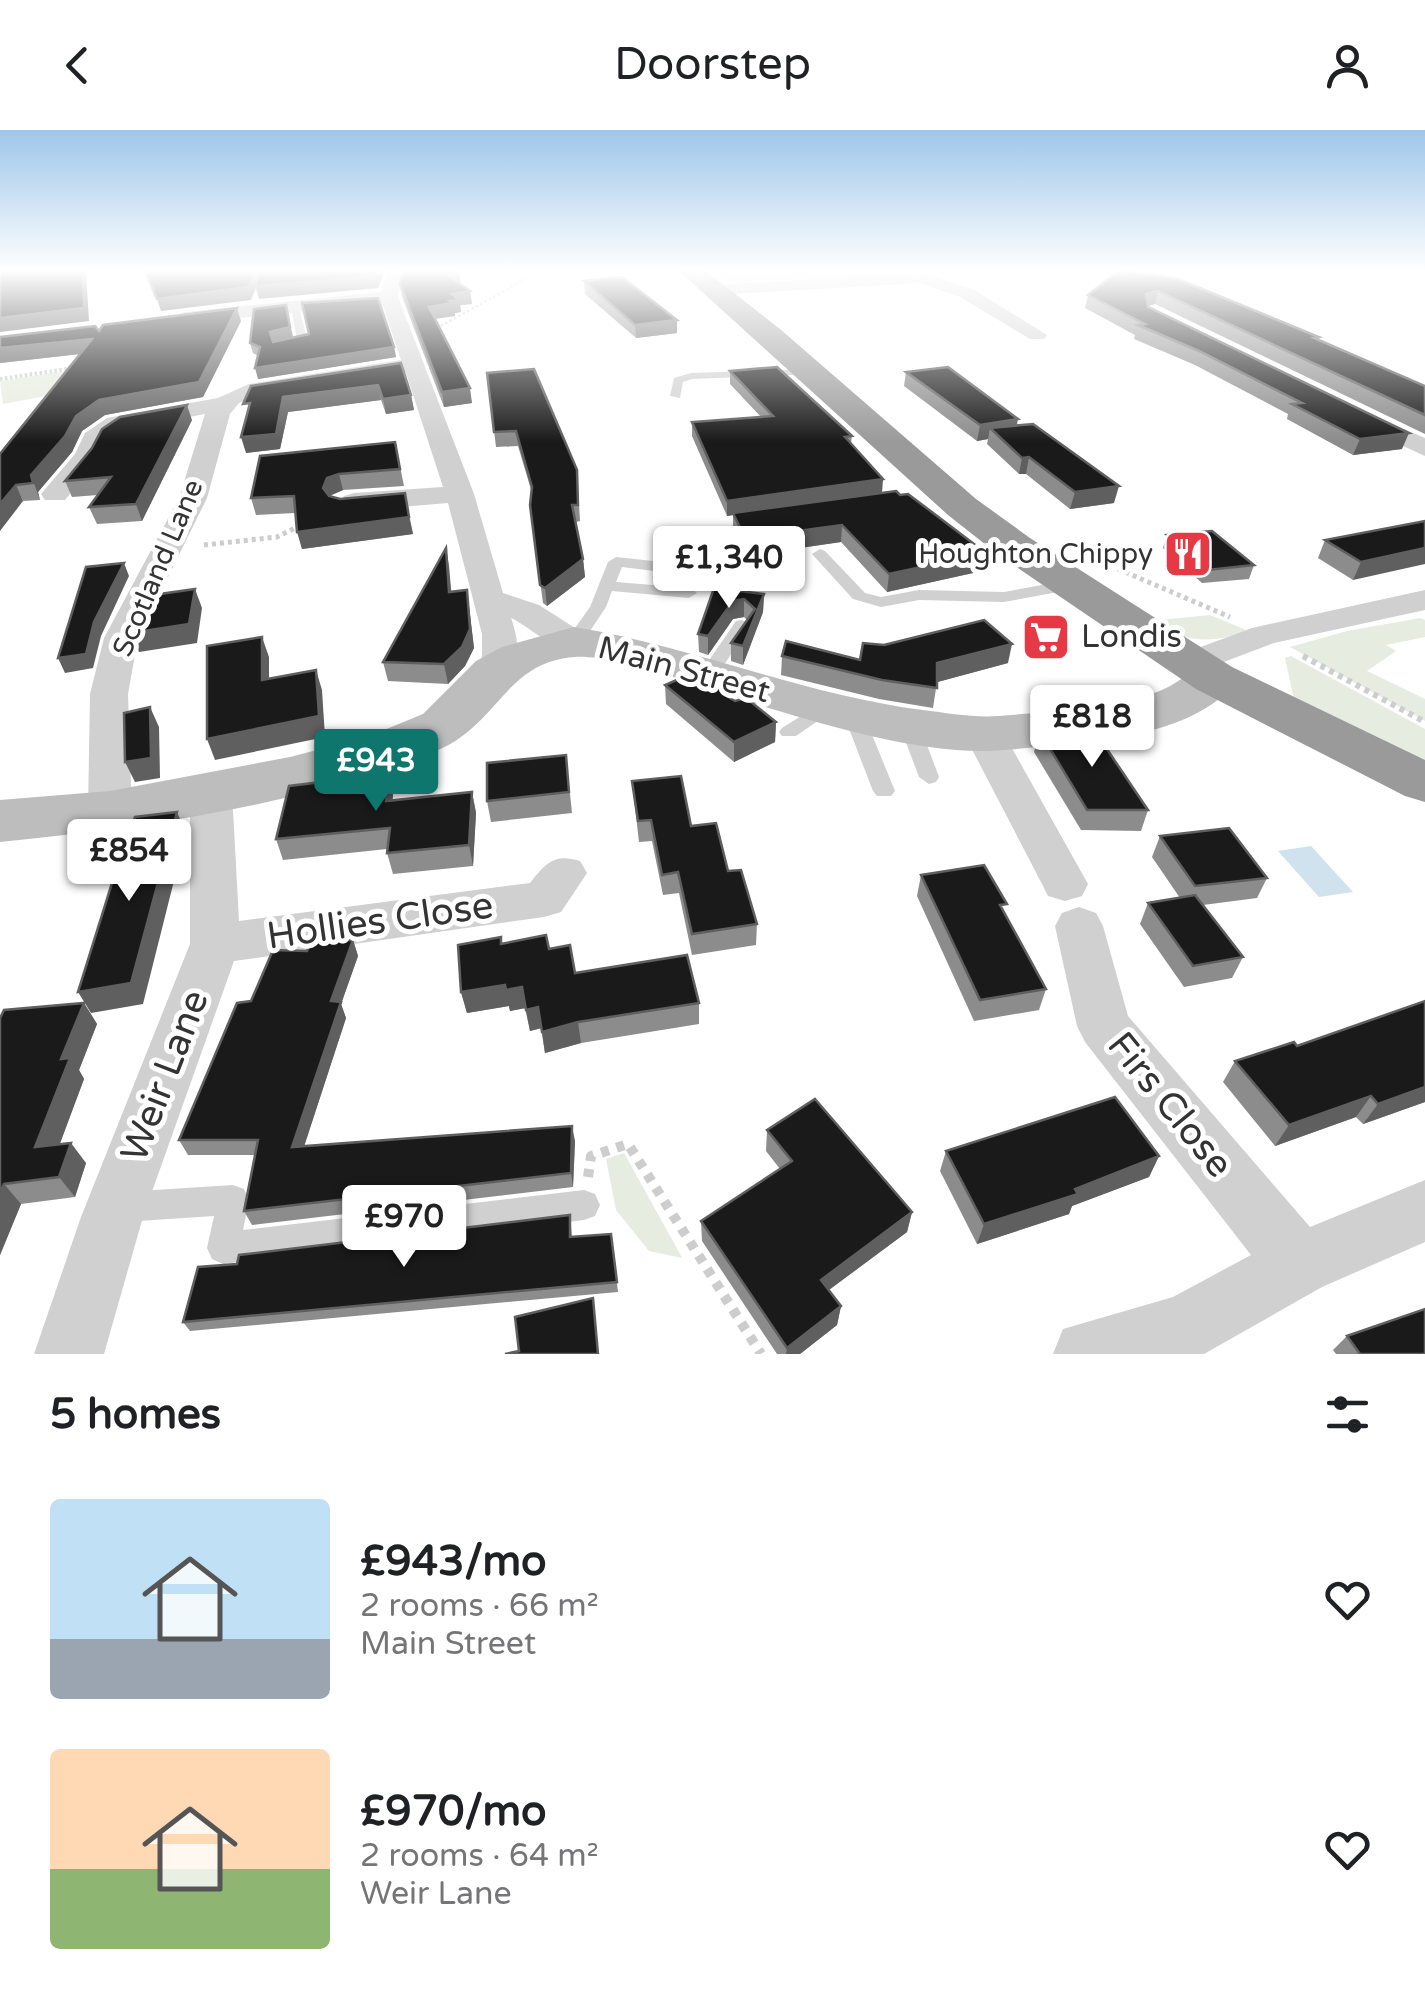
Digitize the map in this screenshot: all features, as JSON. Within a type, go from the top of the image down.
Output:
[{"type":"highway","points":[[759,328],[936,493],[1203,671],[1425,784]]},
{"type":"street","points":[[401,328],[428,408],[445,441],[472,528],[499,632],[500,656],[494,672]]},
{"type":"street","points":[[1025,328],[1037,336]]},
{"type":"street","points":[[55,494],[88,456],[94,438],[116,423],[224,404],[249,391],[411,355]]},
{"type":"street","points":[[1328,401],[1425,448]]},
{"type":"street","name":"Scotland Lane","points":[[110,811],[109,694],[121,638],[193,498],[224,404]]},
{"type":"street","points":[[75,471],[116,471]]},
{"type":"street","points":[[344,503],[460,494]]},
{"type":"street","points":[[488,599],[527,612],[574,642]]},
{"type":"street","points":[[1203,671],[1264,635],[1425,600]]},
{"type":"street","name":"Main Street","points":[[0,821],[110,811],[211,792],[309,770],[414,738],[442,726],[494,672],[519,657],[574,642],[631,651],[783,704],[984,734],[1120,722],[1180,702],[1203,671]]},
{"type":"street","name":"Firs Close","points":[[984,734],[1072,905],[1104,1026],[1299,1264]]},
{"type":"street","name":"Weir Lane","points":[[69,1354],[116,1208],[216,944],[211,792]]},
{"type":"street","name":"Hollies Close","points":[[216,944],[557,898]]},
{"type":"street","points":[[1088,1354],[1193,1341],[1299,1264],[1425,1211]]},
{"type":"lane","points":[[279,346],[304,342],[300,328]]},
{"type":"lane","points":[[676,396],[678,380],[691,376],[810,372]]},
{"type":"lane","points":[[820,554],[859,596],[881,602],[918,595],[1004,597],[1069,584]]},
{"type":"lane","points":[[574,642],[598,607],[616,562],[662,566]]},
{"type":"lane","points":[[606,586],[689,593]]},
{"type":"lane","points":[[742,625],[783,704],[884,791]]},
{"type":"lane","points":[[909,724],[929,777]]},
{"type":"lane","points":[[116,1208],[233,1200],[223,1248],[584,1205]]},
{"type":"path","points":[[411,355],[452,328]]},
{"type":"path","points":[[0,379],[89,366]]},
{"type":"path","points":[[166,549],[276,537],[344,503]]},
{"type":"path","points":[[1109,565],[1264,635],[1425,722]]},
{"type":"path","points":[[584,1205],[590,1156],[628,1144],[761,1354]]},
{"type":"shaded area","points":[[85,368],[164,374],[3,404],[0,381]]},
{"type":"shaded area","points":[[1210,615],[1246,630],[1221,638],[1197,639],[1150,621]]},
{"type":"shaded area","points":[[1425,620],[1425,637],[1386,645],[1396,651],[1367,671],[1425,699],[1425,721],[1290,647],[1347,631]]},
{"type":"shaded area","points":[[1291,656],[1425,729],[1425,771],[1295,704],[1285,658]]},
{"type":"shaded area","points":[[624,1153],[682,1258],[649,1251],[616,1210],[606,1159]]},
{"type":"water","points":[[1311,846],[1353,892],[1319,897],[1278,851]]},
{"type":"building","points":[[77,328],[227,328],[199,382],[99,400],[76,416],[65,436],[31,475],[33,483],[16,485],[0,504],[0,454],[92,339],[0,348],[0,337]]},
{"type":"building","points":[[252,328],[286,328],[270,332],[273,342],[309,334],[308,328],[388,328],[394,347],[255,368],[260,347],[250,343]]},
{"type":"building","points":[[417,328],[440,328],[470,388],[442,392]]},
{"type":"building","points":[[1145,328],[1192,328],[1409,433],[1360,439],[1292,404],[1302,403]]},
{"type":"building","points":[[1238,328],[1297,328],[1425,386],[1425,415]]},
{"type":"building","points":[[401,363],[411,395],[383,399],[378,385],[283,397],[276,434],[241,437],[250,403],[243,404],[251,386]]},
{"type":"building","points":[[777,367],[852,436],[845,437],[883,479],[727,501],[692,422],[773,416],[730,371]]},
{"type":"building","points":[[948,367],[1018,419],[980,425],[906,372]]},
{"type":"building","points":[[534,369],[577,470],[578,505],[572,505],[583,559],[545,588],[540,585],[530,505],[532,487],[516,431],[494,432],[487,373]]},
{"type":"building","points":[[187,405],[136,504],[89,507],[111,477],[65,481],[102,429],[120,417]]},
{"type":"building","points":[[1033,424],[1119,486],[1075,492],[1029,457],[1022,458],[990,428]]},
{"type":"building","points":[[395,442],[400,469],[339,474],[327,478],[323,488],[329,496],[340,499],[405,493],[409,517],[297,532],[294,496],[251,498],[260,456]]},
{"type":"building","points":[[896,491],[908,494],[986,553],[889,574],[842,525],[745,538],[733,513]]},
{"type":"building","points":[[1425,521],[1425,548],[1361,562],[1325,540]]},
{"type":"building","points":[[1212,531],[1254,565],[1207,570],[1167,535]]},
{"type":"building","points":[[446,548],[449,592],[467,590],[470,629],[462,647],[444,664],[383,662]]},
{"type":"building","points":[[124,563],[94,622],[86,654],[58,658],[86,567]]},
{"type":"building","points":[[714,588],[764,594],[743,646],[731,643],[755,609],[744,599],[733,601],[708,636],[698,634]]},
{"type":"building","points":[[195,589],[189,624],[131,633],[146,596]]},
{"type":"building","points":[[984,620],[1012,644],[937,663],[937,688],[882,680],[782,656],[786,641],[860,660],[863,643],[884,645]]},
{"type":"building","points":[[262,637],[262,680],[316,670],[319,716],[207,739],[207,646]]},
{"type":"building","points":[[699,670],[717,675],[731,686],[724,691],[725,695],[735,701],[746,698],[776,722],[734,742],[665,685]]},
{"type":"building","points":[[150,707],[151,758],[125,762],[124,713]]},
{"type":"building","points":[[1092,727],[1148,810],[1087,810],[1040,732]]},
{"type":"building","points":[[566,755],[569,792],[487,801],[487,763]]},
{"type":"building","points":[[387,774],[386,801],[472,792],[469,845],[387,853],[390,828],[276,839],[289,786]]},
{"type":"building","points":[[681,776],[691,826],[716,823],[728,871],[741,870],[757,924],[692,934],[678,872],[662,875],[651,820],[638,821],[632,781]]},
{"type":"building","points":[[177,812],[131,983],[78,992],[135,817]]},
{"type":"building","points":[[1229,828],[1267,878],[1195,886],[1160,836]]},
{"type":"building","points":[[984,865],[1007,904],[1000,905],[1046,989],[980,1000],[921,875]]},
{"type":"building","points":[[1195,895],[1243,957],[1193,966],[1148,903]]},
{"type":"building","points":[[546,935],[549,949],[570,945],[575,973],[687,955],[699,1003],[578,1022],[542,1032],[538,1007],[526,1010],[522,987],[506,990],[505,985],[461,992],[458,945],[501,937],[501,944]]},
{"type":"building","points":[[311,940],[353,940],[331,1001],[341,1002],[292,1147],[572,1126],[571,1173],[244,1211],[258,1140],[179,1140],[237,1003],[251,1001],[273,950],[307,951]]},
{"type":"building","points":[[1425,1001],[1425,1087],[1378,1104],[1371,1096],[1289,1125],[1235,1061],[1294,1042],[1297,1046]]},
{"type":"building","points":[[84,1003],[61,1059],[70,1058],[35,1147],[71,1143],[59,1177],[4,1184],[0,1193],[0,1018],[4,1010]]},
{"type":"building","points":[[1115,1097],[1159,1156],[1075,1189],[1078,1194],[984,1224],[946,1151]]},
{"type":"building","points":[[815,1099],[912,1212],[821,1280],[841,1306],[787,1348],[701,1221],[792,1161],[767,1130]]},
{"type":"building","points":[[570,1215],[570,1237],[611,1234],[617,1282],[183,1322],[198,1267],[237,1264],[239,1255]]},
{"type":"building","points":[[593,1298],[598,1354],[505,1354],[519,1351],[515,1317]]},
{"type":"building","points":[[1425,1309],[1425,1354],[1360,1354],[1347,1336]]},
{"type":"place","name":"Houghton Chippy","points":[[1188,554]]},
{"type":"place","name":"Londis","points":[[1046,637]]}]
